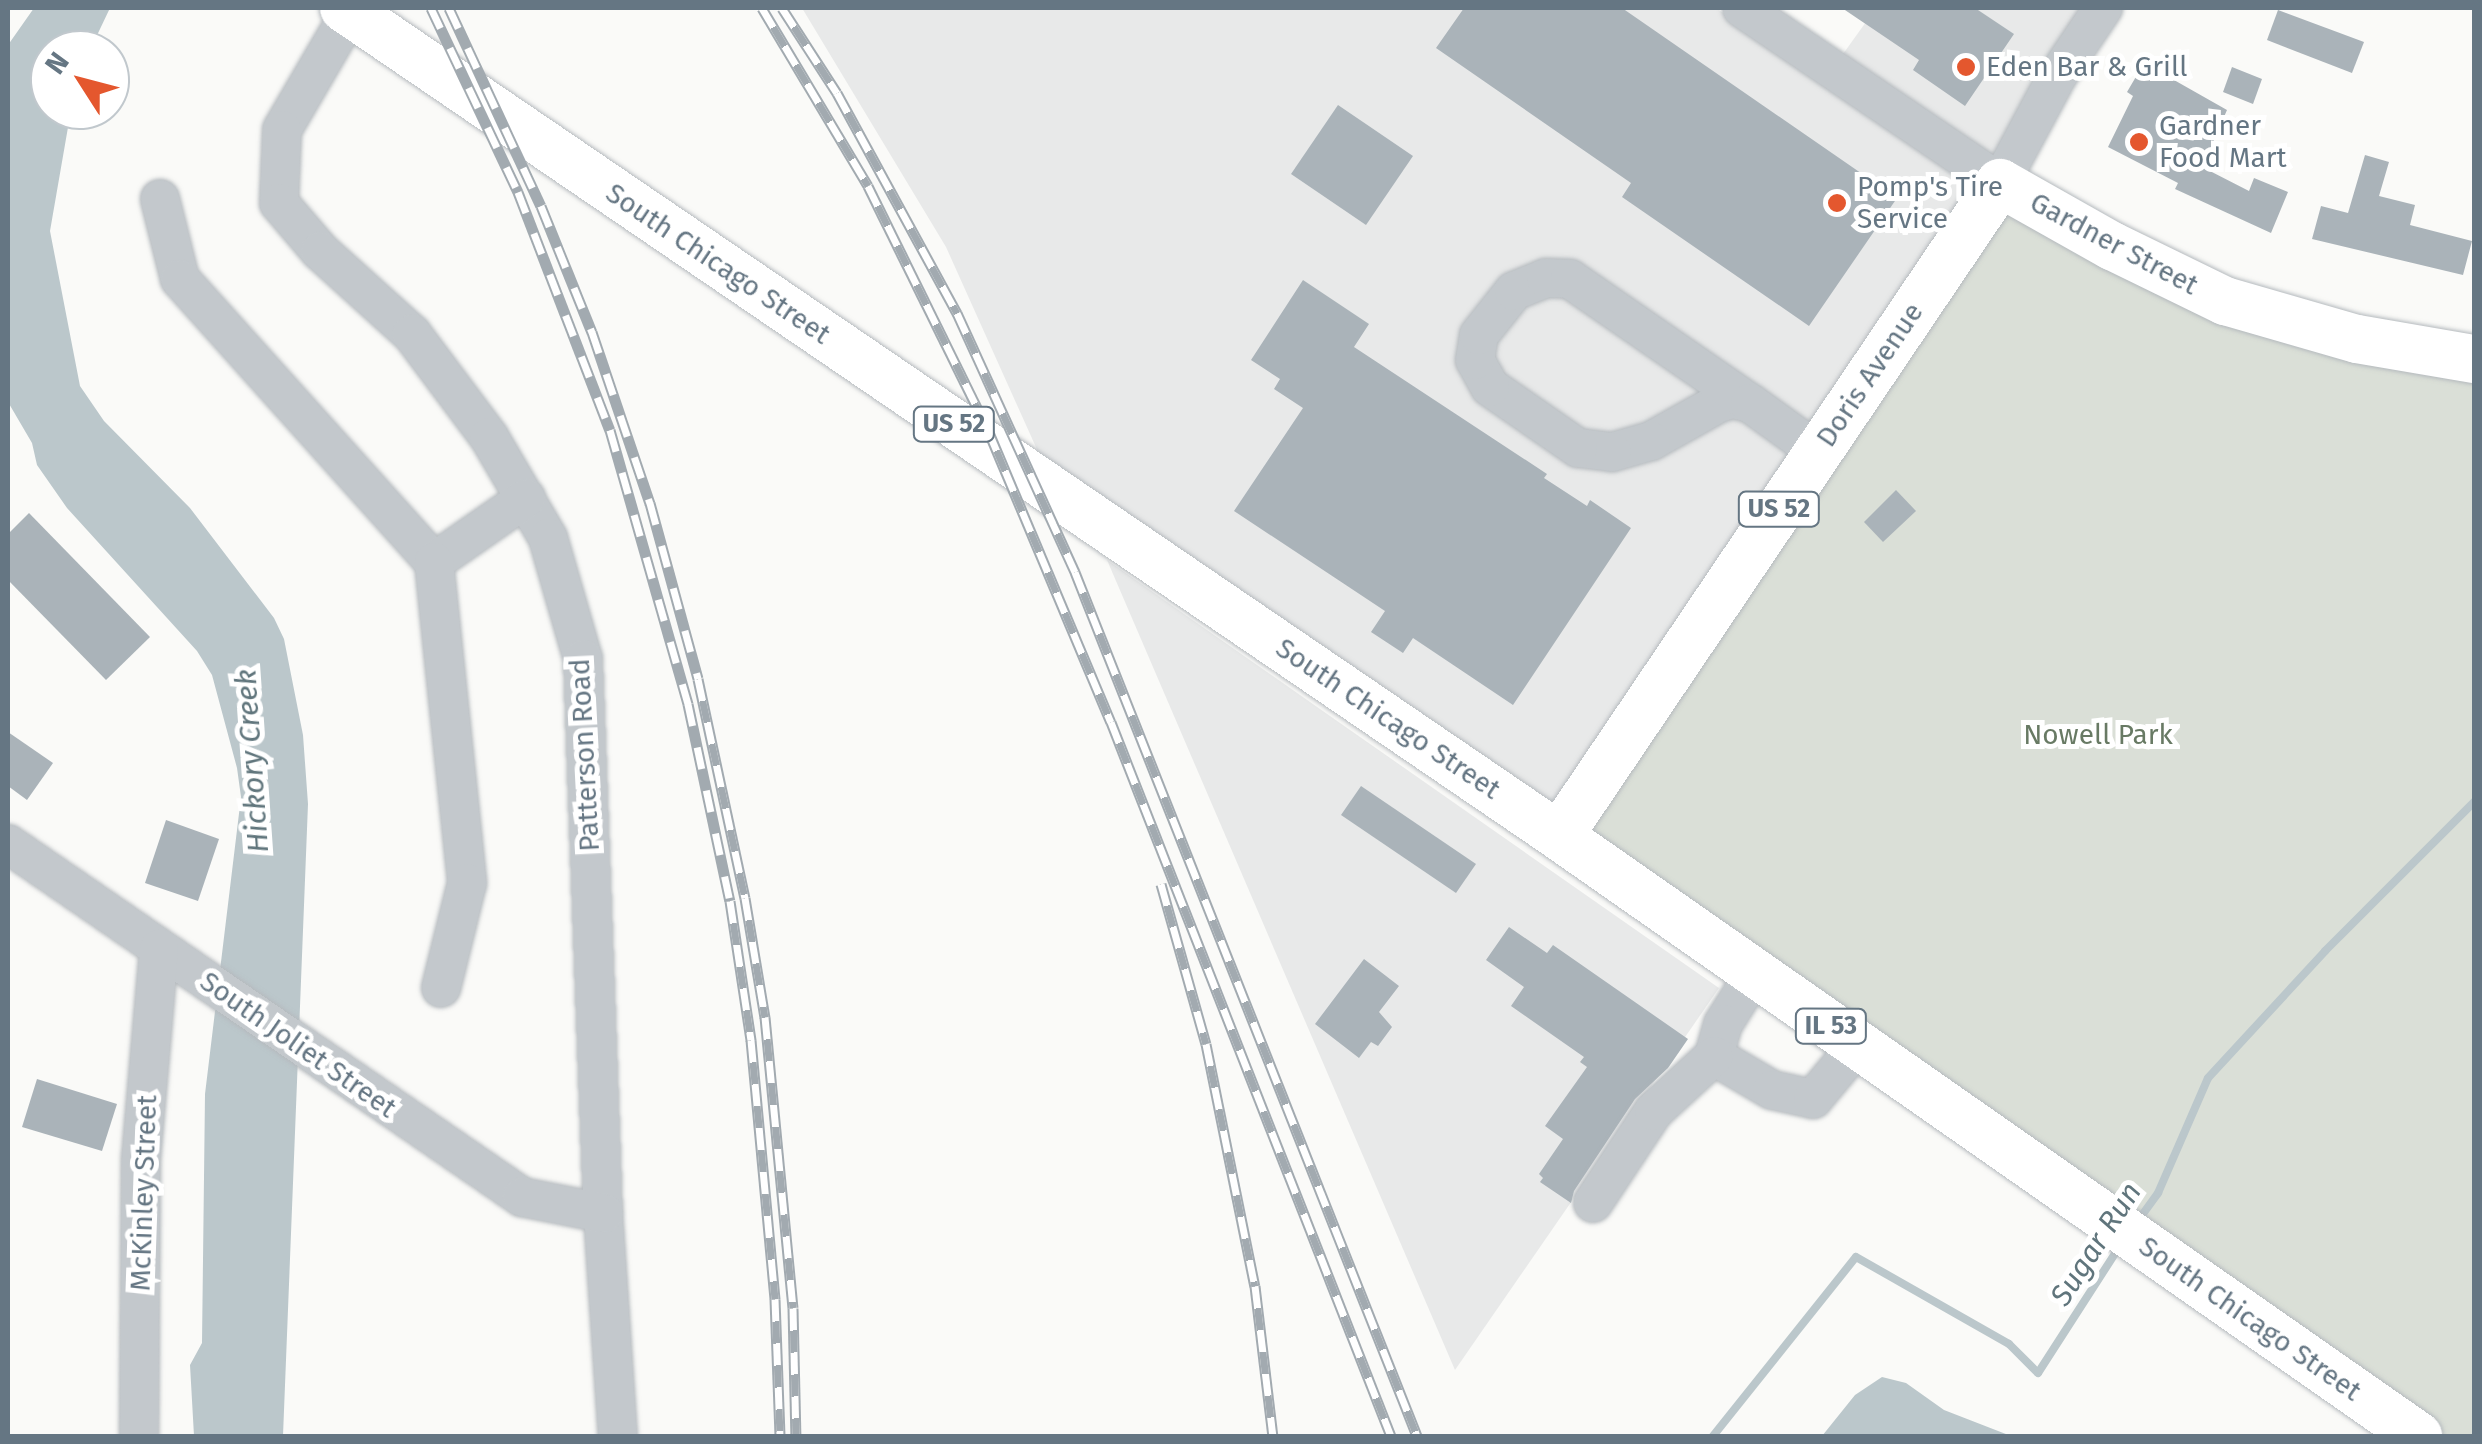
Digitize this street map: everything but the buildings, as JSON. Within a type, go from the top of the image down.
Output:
[{"type":"main road","name":"South Chicago Street","points":[[339,9],[1559,836],[2418,1436]]},
{"type":"main road","name":"Gardner Street","points":[[2000,183],[2112,246],[2225,301],[2358,339],[2474,359]]},
{"type":"main road","name":"Doris Avenue","points":[[1559,836],[2000,183]]},
{"type":"street","name":"Gardner Street","points":[[1742,8],[2000,183]]},
{"type":"street","name":"Doris Avenue","points":[[2000,183],[2058,75],[2103,8]]},
{"type":"street","name":"Patterson Road","points":[[339,9],[282,130],[280,203],[320,252],[412,334],[489,437],[548,538],[583,659],[603,1212],[618,1436]]},
{"type":"street","points":[[160,199],[180,279],[434,562],[467,884],[441,988]]},
{"type":"street","points":[[1750,402],[1732,399],[1719,403],[1650,441],[1612,452],[1578,448],[1490,387],[1476,360],[1479,335],[1514,290],[1546,278],[1570,278],[1750,402],[1818,452]]},
{"type":"street","points":[[434,562],[526,498]]},
{"type":"street","name":"South Joliet Street","points":[[8,844],[307,1053],[522,1197],[603,1212]]},
{"type":"street","name":"McKinley Street","points":[[139,1436],[141,1158],[159,949]]},
{"type":"street","points":[[1593,1203],[1654,1111],[1714,1056],[1723,1024],[1754,972]]},
{"type":"street","points":[[1714,1056],[1772,1090],[1813,1100],[1858,1045]]},
{"type":"shaded area","points":[[802,8],[1716,8],[1978,186],[1555,816],[1048,474],[946,247]]},
{"type":"shaded area","points":[[1876,8],[2097,8],[1998,171],[1838,61]]},
{"type":"shaded area","points":[[1107,560],[1719,988],[1455,1370]]},
{"type":"green space","name":"Nowell Park","points":[[2018,179],[2241,292],[2474,346],[2474,1436],[2442,1436],[1576,832]]},
{"type":"water","name":"Hickory Creek","points":[[34,8],[110,8],[100,30],[30,30],[30,130],[68,130],[50,231],[80,386],[104,421],[190,508],[274,618],[284,639],[303,735],[308,804],[283,1436],[194,1436],[190,1365],[202,1343],[205,1094],[241,797],[212,675],[197,651],[67,508],[37,465],[32,443],[8,402],[8,45]]},
{"type":"water","points":[[1882,1377],[1906,1383],[1944,1410],[2011,1436],[1822,1436],[1855,1395]]},
{"type":"waterway","name":"Sugar Run","points":[[2137,1222],[2158,1193],[2208,1078],[2325,951],[2474,802]]},
{"type":"waterway","name":"Sugar Run","points":[[1713,1436],[1856,1257],[2009,1344],[2038,1373],[2120,1246]]},
{"type":"railway","points":[[431,8],[518,192],[610,430],[688,704],[730,901],[751,1040],[775,1299],[780,1436]]},
{"type":"railway","points":[[449,8],[541,206],[592,332],[650,503],[698,679],[745,898],[765,1017],[793,1308],[796,1436]]},
{"type":"railway","points":[[762,8],[868,186],[988,430],[1111,722],[1391,1436]]},
{"type":"railway","points":[[782,8],[837,93],[957,313],[1075,572],[1417,1436]]},
{"type":"railway","points":[[1161,884],[1206,1044],[1255,1286],[1273,1436]]},
{"type":"place","name":"Eden Bar & Grill","points":[[1966,67]]},
{"type":"place","name":"Gardner Food Mart","points":[[2139,142]]},
{"type":"place","name":"Pomp's Tire Service","points":[[1837,203]]}]
